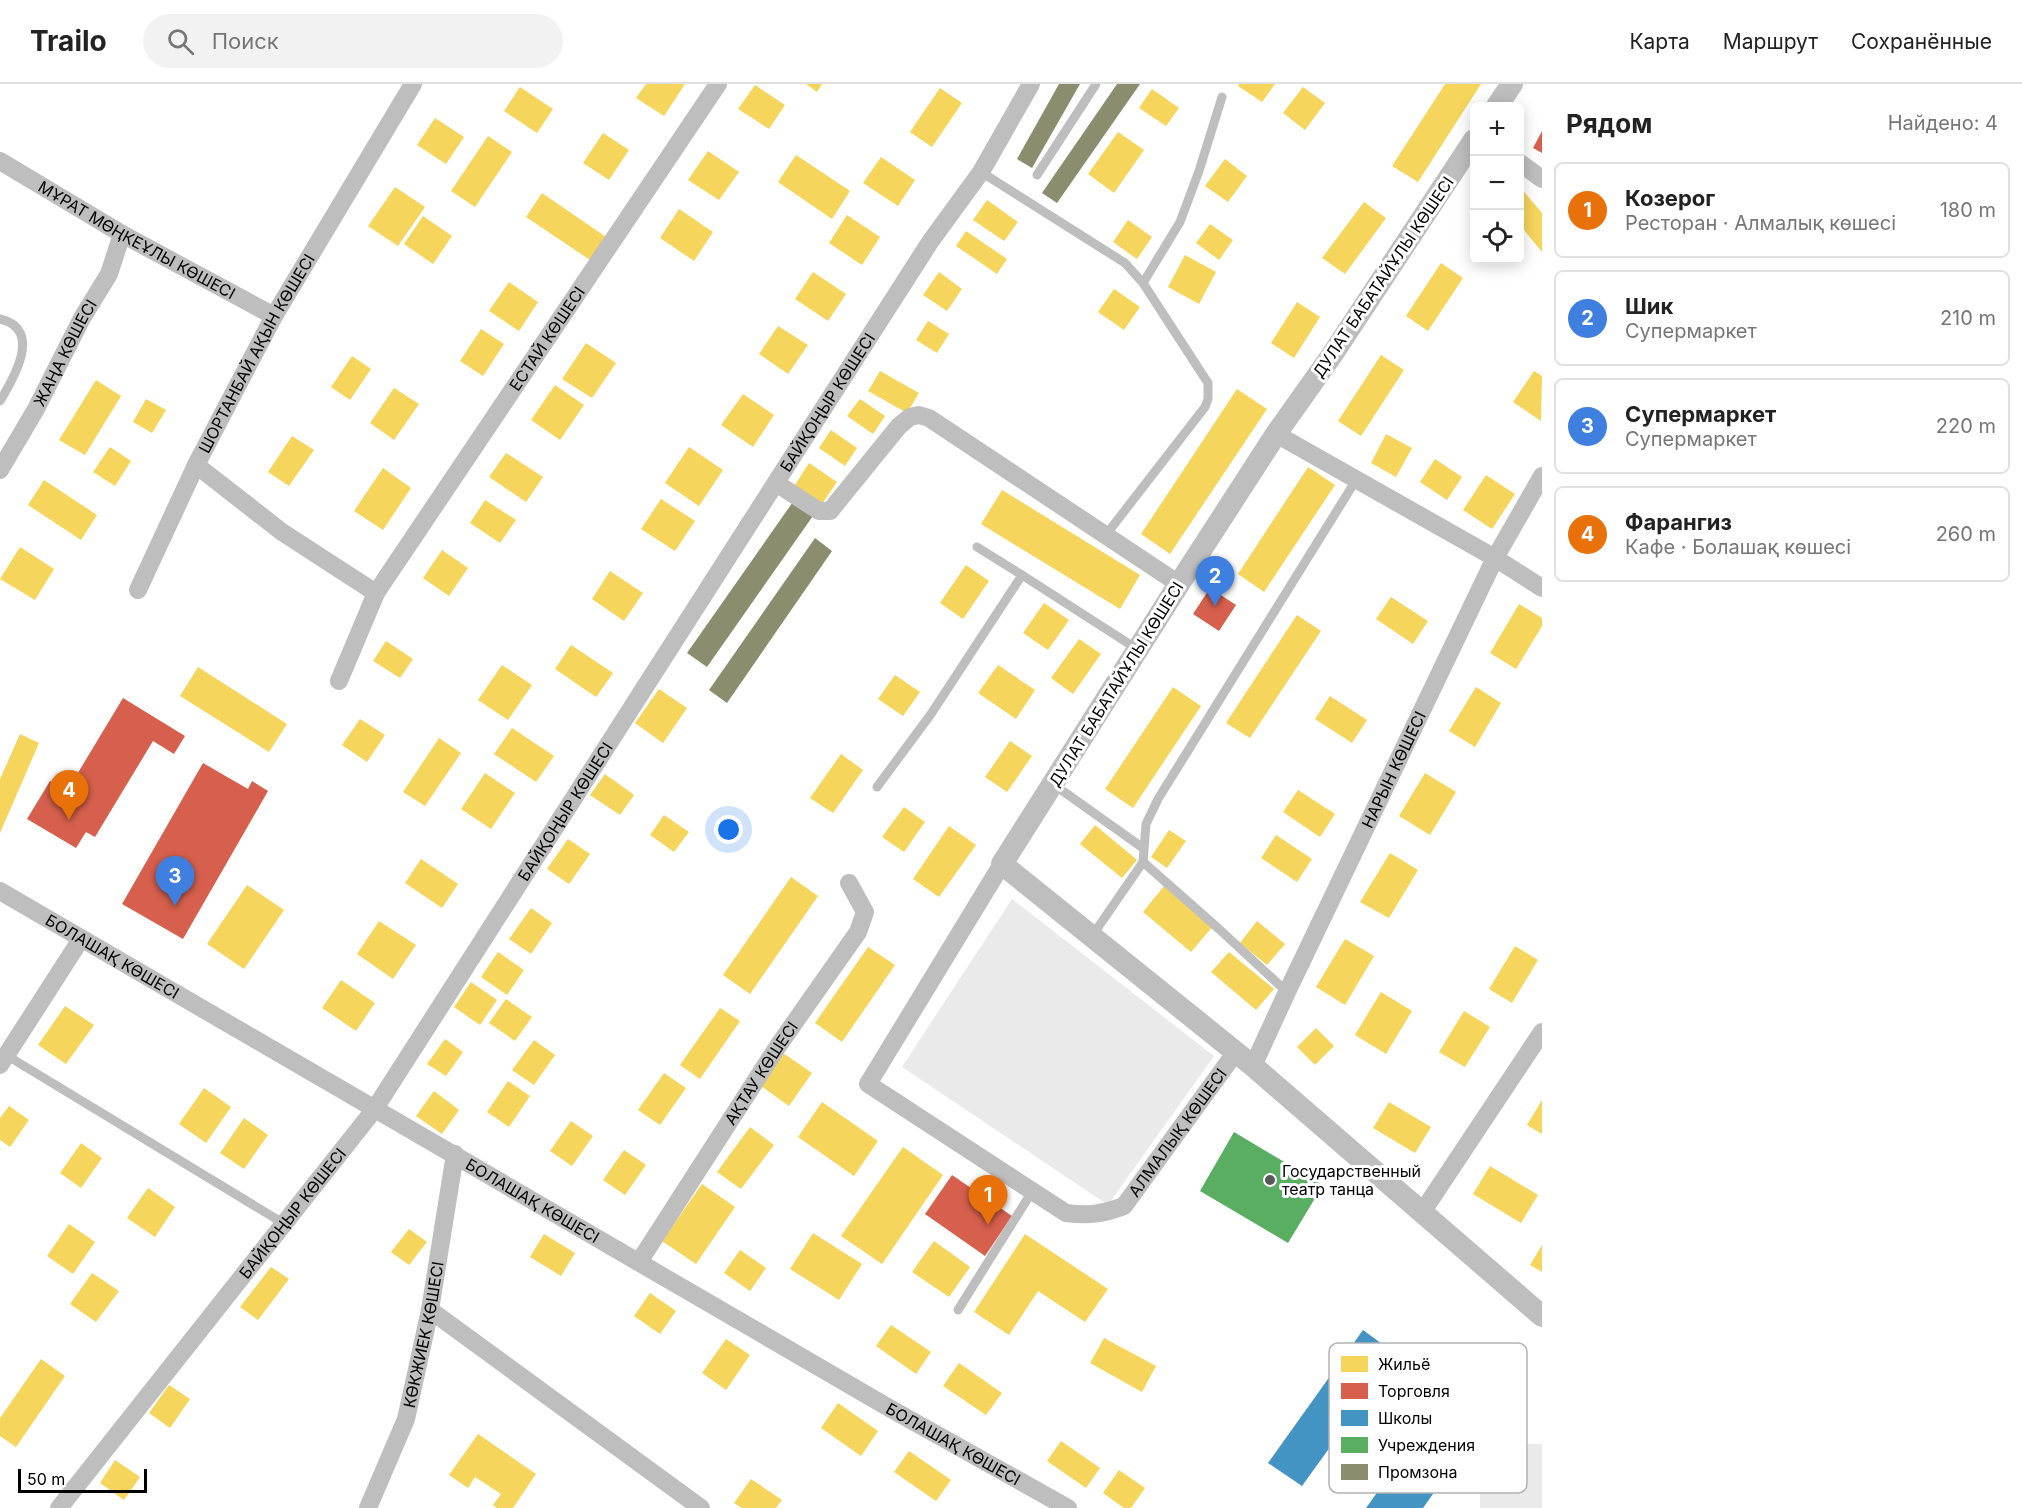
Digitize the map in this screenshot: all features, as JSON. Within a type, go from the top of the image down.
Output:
[{"type":"street","name":"ШОРТАНБАЙ АҚЫН КӨШЕСІ","points":[[376,593],[282,532],[196,465],[274,316],[413,84]]},
{"type":"street","name":"ЕСТАЙ КӨШЕСІ","points":[[339,681],[376,593],[718,84]]},
{"type":"street","name":"БАЙҚОҢЫР КӨШЕСІ","points":[[59,1508],[374,1110],[930,242],[981,172],[1031,84]]},
{"type":"street","points":[[1500,102],[1512,84]]},
{"type":"street","name":"ДУЛАТ БАБАТАЙҰЛЫ КӨШЕСІ","points":[[868,1084],[1137,649],[1276,434],[1332,355],[1470,147]]},
{"type":"street","name":"МҰРАТ МӨҢКЕҰЛЫ КӨШЕСІ","points":[[0,161],[122,234],[274,316]]},
{"type":"street","points":[[1524,166],[1542,179]]},
{"type":"street","name":"ЖАҢА КӨШЕСІ","points":[[0,470],[36,409],[73,335],[109,274],[122,234]]},
{"type":"street","points":[[776,483],[819,511],[830,511],[899,426],[910,417],[919,416],[939,424],[1179,584]]},
{"type":"street","points":[[1276,434],[1495,558],[1542,588]]},
{"type":"street","points":[[138,590],[196,465]]},
{"type":"street","name":"НАРЫН КӨШЕСІ","points":[[1244,1060],[1287,992],[1495,558],[1542,476]]},
{"type":"street","name":"АЛМАЛЫҚ КӨШЕСІ","points":[[1002,864],[1244,1060],[1423,1211],[1542,1316]]},
{"type":"street","name":"АҚТАУ КӨШЕСІ","points":[[639,1262],[778,1046],[858,932],[865,912],[849,883]]},
{"type":"street","name":"БОЛАШАҚ КӨШЕСІ","points":[[0,891],[891,1409],[1068,1508]]},
{"type":"street","points":[[3,1060],[81,939]]},
{"type":"street","points":[[1423,1211],[1542,1032]]},
{"type":"street","name":"АЛМАЛЫҚ КӨШЕСІ","points":[[868,1084],[1066,1213],[1103,1214],[1124,1206],[1244,1060]]},
{"type":"street","name":"КӨКЖИЕК КӨШЕСІ","points":[[369,1508],[406,1419],[430,1310],[455,1154]]},
{"type":"street","points":[[430,1310],[701,1508]]},
{"type":"lane","points":[[1037,175],[1096,84]]},
{"type":"lane","points":[[1143,283],[1180,222],[1222,97]]},
{"type":"lane","points":[[981,172],[1125,263],[1143,283],[1208,383],[1208,399],[1205,407],[1105,536]]},
{"type":"lane","points":[[0,319],[10,321],[19,329],[22,359],[0,401]]},
{"type":"lane","points":[[1092,936],[1143,862],[1146,824],[1158,799],[1356,480]]},
{"type":"lane","points":[[977,547],[1137,649]]},
{"type":"lane","points":[[877,787],[931,714],[1022,575]]},
{"type":"lane","points":[[1053,784],[1143,848]]},
{"type":"lane","points":[[1143,862],[1219,928],[1287,992]]},
{"type":"lane","points":[[3,1060],[283,1223]]},
{"type":"lane","points":[[958,1310],[1033,1190]]},
{"type":"shaded area","points":[[1012,899],[1214,1056],[1108,1205],[902,1067]]},
{"type":"shaded area","points":[[1527,1444],[1542,1444],[1542,1508],[1480,1508],[1480,1493],[1527,1493]]},
{"type":"building: Жильё","points":[[646,84],[685,84],[664,116],[636,98]]},
{"type":"building: Жильё","points":[[806,84],[822,84],[817,92]]},
{"type":"building: Жильё","points":[[1239,84],[1275,84],[1262,102],[1238,86]]},
{"type":"building: Жильё","points":[[1445,84],[1481,84],[1418,182],[1392,166]]},
{"type":"building: Жильё","points":[[755,85],[785,105],[769,129],[738,109]]},
{"type":"building: Жильё","points":[[520,87],[553,109],[537,133],[504,111]]},
{"type":"building: Жильё","points":[[1303,87],[1325,103],[1305,130],[1283,113]]},
{"type":"building: Жильё","points":[[940,88],[962,103],[932,147],[910,132]]},
{"type":"building: Жильё","points":[[1152,89],[1179,108],[1166,126],[1139,108]]},
{"type":"building: Жильё","points":[[435,118],[464,137],[446,164],[417,145]]},
{"type":"building: Жильё","points":[[1118,132],[1144,150],[1114,193],[1088,174]]},
{"type":"building: Жильё","points":[[603,133],[629,150],[609,180],[583,163]]},
{"type":"building: Жильё","points":[[488,136],[512,152],[475,207],[451,191]]},
{"type":"building: Жильё","points":[[708,151],[739,172],[719,200],[688,180]]},
{"type":"building: Жильё","points":[[796,155],[850,191],[832,219],[778,182]]},
{"type":"building: Жильё","points":[[881,157],[915,180],[898,206],[863,183]]},
{"type":"building: Жильё","points":[[1225,159],[1247,176],[1228,202],[1205,186]]},
{"type":"building: Жильё","points":[[395,187],[425,207],[398,246],[368,226]]},
{"type":"building: Жильё","points":[[1524,192],[1542,213],[1542,252],[1524,230]]},
{"type":"building: Жильё","points":[[542,193],[606,237],[590,260],[526,217]]},
{"type":"building: Жильё","points":[[987,200],[1018,222],[1004,241],[973,220]]},
{"type":"building: Жильё","points":[[1364,202],[1386,218],[1345,274],[1322,258]]},
{"type":"building: Жильё","points":[[679,209],[713,232],[694,261],[660,238]]},
{"type":"building: Жильё","points":[[847,215],[880,237],[862,265],[829,243]]},
{"type":"building: Жильё","points":[[423,216],[452,236],[433,264],[404,244]]},
{"type":"building: Жильё","points":[[1128,220],[1152,237],[1137,259],[1113,242]]},
{"type":"building: Жильё","points":[[1210,224],[1233,240],[1219,260],[1196,243]]},
{"type":"building: Жильё","points":[[966,231],[1007,259],[997,274],[956,246]]},
{"type":"building: Жильё","points":[[1185,255],[1216,272],[1199,304],[1168,287]]},
{"type":"building: Жильё","points":[[1441,263],[1463,278],[1428,331],[1406,316]]},
{"type":"building: Жильё","points":[[813,272],[846,294],[828,321],[795,299]]},
{"type":"building: Жильё","points":[[939,272],[962,289],[947,311],[923,295]]},
{"type":"building: Жильё","points":[[509,282],[538,302],[519,331],[489,311]]},
{"type":"building: Жильё","points":[[1114,289],[1140,307],[1124,330],[1098,312]]},
{"type":"building: Жильё","points":[[1297,302],[1320,317],[1294,358],[1271,343]]},
{"type":"building: Жильё","points":[[928,321],[949,334],[937,353],[916,340]]},
{"type":"building: Жильё","points":[[778,326],[808,345],[788,374],[759,354]]},
{"type":"building: Жильё","points":[[481,329],[504,344],[483,376],[460,361]]},
{"type":"building: Жильё","points":[[586,343],[616,363],[592,398],[562,379]]},
{"type":"building: Жильё","points":[[1381,355],[1404,370],[1361,436],[1338,421]]},
{"type":"building: Жильё","points":[[352,356],[371,369],[350,400],[331,387]]},
{"type":"building: Жильё","points":[[880,371],[919,393],[907,413],[868,391]]},
{"type":"building: Жильё","points":[[1534,371],[1542,376],[1541,421],[1513,402]]},
{"type":"building: Жильё","points":[[96,380],[121,396],[85,455],[59,440]]},
{"type":"building: Жильё","points":[[555,385],[584,405],[560,440],[531,420]]},
{"type":"building: Жильё","points":[[394,388],[419,404],[394,440],[370,423]]},
{"type":"building: Жильё","points":[[1237,389],[1267,409],[1170,554],[1141,534]]},
{"type":"building: Жильё","points":[[743,394],[774,415],[753,447],[721,425]]},
{"type":"building: Жильё","points":[[146,399],[166,410],[152,433],[133,422]]},
{"type":"building: Жильё","points":[[860,399],[885,416],[873,434],[847,416]]},
{"type":"building: Жильё","points":[[831,430],[857,448],[845,466],[819,448]]},
{"type":"building: Жильё","points":[[1386,434],[1412,448],[1396,477],[1371,463]]},
{"type":"building: Жильё","points":[[292,436],[314,450],[289,486],[268,472]]},
{"type":"building: Жильё","points":[[110,447],[131,461],[115,486],[93,472]]},
{"type":"building: Жильё","points":[[689,447],[723,470],[699,506],[665,483]]},
{"type":"building: Жильё","points":[[506,453],[543,477],[526,502],[489,477]]},
{"type":"building: Жильё","points":[[1435,459],[1462,477],[1447,500],[1420,482]]},
{"type":"building: Жильё","points":[[809,463],[837,482],[820,507],[793,488]]},
{"type":"building: Жильё","points":[[1308,467],[1335,485],[1264,592],[1238,574]]},
{"type":"building: Жильё","points":[[383,468],[411,488],[383,530],[354,511]]},
{"type":"building: Жильё","points":[[1486,475],[1515,494],[1492,529],[1463,510]]},
{"type":"building: Жильё","points":[[44,480],[97,515],[81,540],[28,505]]},
{"type":"building: Жильё","points":[[1002,490],[1140,575],[1120,609],[981,524]]},
{"type":"building: Жильё","points":[[661,499],[695,521],[675,551],[641,529]]},
{"type":"building: Жильё","points":[[485,500],[516,520],[500,543],[470,523]]},
{"type":"building: Жильё","points":[[20,547],[54,569],[35,600],[0,579]]},
{"type":"building: Жильё","points":[[442,550],[468,568],[449,596],[423,578]]},
{"type":"building: Жильё","points":[[966,565],[989,581],[963,619],[940,603]]},
{"type":"building: Жильё","points":[[610,571],[643,593],[624,621],[592,599]]},
{"type":"building: Жильё","points":[[1391,597],[1428,621],[1413,644],[1376,619]]},
{"type":"building: Жильё","points":[[1044,603],[1069,620],[1048,650],[1023,633]]},
{"type":"building: Жильё","points":[[1519,604],[1542,618],[1542,626],[1516,669],[1490,653]]},
{"type":"building: Жильё","points":[[1297,615],[1321,631],[1250,738],[1226,723]]},
{"type":"building: Жильё","points":[[1079,639],[1101,654],[1073,694],[1051,678]]},
{"type":"building: Жильё","points":[[386,641],[413,659],[400,678],[373,661]]},
{"type":"building: Жильё","points":[[571,645],[613,673],[596,697],[555,669]]},
{"type":"building: Жильё","points":[[502,665],[532,685],[508,720],[478,700]]},
{"type":"building: Жильё","points":[[998,665],[1035,690],[1016,719],[978,693]]},
{"type":"building: Жильё","points":[[198,667],[287,724],[269,752],[180,696]]},
{"type":"building: Жильё","points":[[895,675],[920,692],[903,716],[878,699]]},
{"type":"building: Жильё","points":[[1173,687],[1201,706],[1133,808],[1105,789]]},
{"type":"building: Жильё","points":[[1476,687],[1501,703],[1475,747],[1449,731]]},
{"type":"building: Жильё","points":[[659,689],[687,708],[663,743],[635,723]]},
{"type":"building: Жильё","points":[[1330,696],[1367,720],[1352,743],[1315,719]]},
{"type":"building: Жильё","points":[[360,719],[385,735],[367,762],[342,745]]},
{"type":"building: Жильё","points":[[512,728],[554,756],[536,782],[494,754]]},
{"type":"building: Жильё","points":[[20,734],[39,743],[0,833],[0,779]]},
{"type":"building: Жильё","points":[[439,738],[461,753],[425,806],[403,792]]},
{"type":"building: Жильё","points":[[1010,741],[1032,756],[1007,792],[985,777]]},
{"type":"building: Жильё","points":[[841,754],[863,770],[833,813],[810,798]]},
{"type":"building: Жильё","points":[[485,773],[515,793],[491,829],[461,809]]},
{"type":"building: Жильё","points":[[1425,773],[1456,792],[1430,835],[1399,816]]},
{"type":"building: Жильё","points":[[605,774],[634,795],[620,815],[590,795]]},
{"type":"building: Жильё","points":[[1298,790],[1335,814],[1320,837],[1283,812]]},
{"type":"building: Жильё","points":[[904,807],[925,822],[904,852],[882,837]]},
{"type":"building: Жильё","points":[[664,815],[689,832],[674,852],[650,835]]},
{"type":"building: Жильё","points":[[1095,825],[1137,860],[1122,878],[1080,844]]},
{"type":"building: Жильё","points":[[949,826],[976,845],[939,897],[913,879]]},
{"type":"building: Жильё","points":[[1169,830],[1186,841],[1167,868],[1151,857]]},
{"type":"building: Жильё","points":[[1276,835],[1312,859],[1297,882],[1261,858]]},
{"type":"building: Жильё","points":[[568,839],[590,854],[569,884],[547,869]]},
{"type":"building: Жильё","points":[[1390,853],[1418,870],[1389,918],[1360,902]]},
{"type":"building: Жильё","points":[[421,859],[458,884],[442,908],[405,883]]},
{"type":"building: Жильё","points":[[791,877],[818,896],[750,994],[723,975]]},
{"type":"building: Жильё","points":[[247,885],[284,910],[244,969],[207,944]]},
{"type":"building: Жильё","points":[[1164,886],[1213,926],[1191,952],[1143,912]]},
{"type":"building: Жильё","points":[[531,908],[552,923],[531,954],[509,939]]},
{"type":"building: Жильё","points":[[379,921],[416,945],[393,979],[357,954]]},
{"type":"building: Жильё","points":[[1257,921],[1285,944],[1267,965],[1240,943]]},
{"type":"building: Жильё","points":[[1345,939],[1374,956],[1345,1005],[1316,987]]},
{"type":"building: Жильё","points":[[1515,946],[1538,960],[1512,1003],[1489,989]]},
{"type":"building: Жильё","points":[[868,947],[895,965],[842,1042],[815,1023]]},
{"type":"building: Жильё","points":[[498,952],[524,970],[507,995],[481,977]]},
{"type":"building: Жильё","points":[[1229,952],[1274,989],[1256,1010],[1211,972]]},
{"type":"building: Жильё","points":[[341,980],[375,1003],[356,1031],[322,1008]]},
{"type":"building: Жильё","points":[[471,982],[497,1000],[480,1025],[454,1007]]},
{"type":"building: Жильё","points":[[1381,992],[1412,1011],[1386,1054],[1355,1035]]},
{"type":"building: Жильё","points":[[506,999],[532,1017],[515,1041],[489,1023]]},
{"type":"building: Жильё","points":[[65,1006],[94,1025],[66,1064],[38,1045]]},
{"type":"building: Жильё","points":[[720,1008],[740,1021],[700,1079],[680,1065]]},
{"type":"building: Жильё","points":[[1464,1011],[1490,1027],[1465,1067],[1439,1052]]},
{"type":"building: Жильё","points":[[1316,1028],[1334,1046],[1315,1065],[1297,1047]]},
{"type":"building: Жильё","points":[[445,1039],[463,1052],[446,1076],[427,1064]]},
{"type":"building: Жильё","points":[[534,1040],[555,1055],[534,1085],[512,1070]]},
{"type":"building: Жильё","points":[[783,1053],[812,1073],[789,1106],[761,1086]]},
{"type":"building: Жильё","points":[[664,1073],[686,1088],[660,1125],[638,1110]]},
{"type":"building: Жильё","points":[[508,1081],[530,1096],[509,1127],[487,1112]]},
{"type":"building: Жильё","points":[[204,1088],[231,1107],[206,1143],[179,1124]]},
{"type":"building: Жильё","points":[[434,1091],[459,1110],[442,1134],[416,1116]]},
{"type":"building: Жильё","points":[[1542,1100],[1542,1134],[1527,1125]]},
{"type":"building: Жильё","points":[[822,1102],[878,1141],[854,1176],[798,1137]]},
{"type":"building: Жильё","points":[[1389,1102],[1431,1127],[1415,1153],[1373,1128]]},
{"type":"building: Жильё","points":[[9,1106],[29,1120],[10,1147],[0,1140],[0,1118]]},
{"type":"building: Жильё","points":[[244,1118],[268,1135],[244,1169],[220,1153]]},
{"type":"building: Жильё","points":[[571,1121],[593,1136],[572,1166],[550,1151]]},
{"type":"building: Жильё","points":[[750,1127],[774,1145],[741,1189],[717,1172]]},
{"type":"building: Жильё","points":[[81,1143],[102,1158],[81,1188],[60,1173]]},
{"type":"building: Жильё","points":[[903,1147],[943,1175],[882,1264],[841,1236]]},
{"type":"building: Жильё","points":[[624,1150],[646,1165],[625,1195],[603,1180]]},
{"type":"building: Жильё","points":[[1490,1166],[1538,1195],[1521,1223],[1473,1194]]},
{"type":"building: Жильё","points":[[702,1184],[735,1207],[696,1264],[662,1241]]},
{"type":"building: Жильё","points":[[148,1188],[175,1207],[155,1237],[127,1218]]},
{"type":"building: Жильё","points":[[69,1224],[95,1242],[73,1274],[47,1256]]},
{"type":"building: Жильё","points":[[409,1229],[427,1242],[409,1265],[391,1252]]},
{"type":"building: Жильё","points":[[813,1233],[862,1264],[839,1300],[790,1269]]},
{"type":"building: Жильё","points":[[544,1234],[575,1253],[561,1276],[530,1257]]},
{"type":"building: Жильё","points":[[1025,1234],[1108,1289],[1085,1322],[1038,1291],[1009,1335],[974,1312]]},
{"type":"building: Жильё","points":[[934,1241],[970,1267],[949,1297],[912,1272]]},
{"type":"building: Жильё","points":[[1542,1245],[1542,1272],[1530,1265]]},
{"type":"building: Жильё","points":[[740,1250],[766,1268],[750,1291],[724,1273]]},
{"type":"building: Жильё","points":[[271,1267],[289,1279],[258,1320],[240,1307]]},
{"type":"building: Жильё","points":[[92,1273],[119,1291],[96,1322],[70,1304]]},
{"type":"building: Жильё","points":[[650,1293],[676,1311],[660,1334],[634,1316]]},
{"type":"building: Жильё","points":[[891,1325],[931,1352],[916,1374],[876,1346]]},
{"type":"building: Жильё","points":[[1104,1338],[1156,1366],[1142,1392],[1090,1363]]},
{"type":"building: Жильё","points":[[726,1339],[750,1355],[726,1390],[702,1373]]},
{"type":"building: Жильё","points":[[41,1359],[65,1376],[16,1447],[0,1436],[0,1418]]},
{"type":"building: Жильё","points":[[959,1363],[1002,1393],[986,1415],[943,1386]]},
{"type":"building: Жильё","points":[[169,1385],[190,1399],[170,1428],[149,1413]]},
{"type":"building: Жильё","points":[[838,1403],[878,1431],[861,1456],[821,1428]]},
{"type":"building: Жильё","points":[[478,1434],[536,1474],[513,1508],[497,1508],[493,1505],[501,1494],[475,1477],[468,1488],[449,1475]]},
{"type":"building: Жильё","points":[[1061,1441],[1100,1468],[1086,1488],[1047,1461]]},
{"type":"building: Жильё","points":[[909,1451],[951,1480],[936,1501],[894,1472]]},
{"type":"building: Жильё","points":[[115,1460],[140,1477],[124,1500],[100,1483]]},
{"type":"building: Жильё","points":[[1119,1470],[1145,1488],[1131,1508],[1124,1508],[1103,1493]]},
{"type":"building: Жильё","points":[[751,1479],[782,1500],[776,1508],[742,1508],[734,1503]]},
{"type":"building: Торговля","points":[[1542,131],[1542,153],[1533,148]]},
{"type":"building: Торговля","points":[[1210,588],[1236,605],[1219,631],[1193,614]]},
{"type":"building: Торговля","points":[[123,698],[185,736],[174,754],[153,741],[95,837],[86,832],[76,848],[27,819],[50,781],[67,791]]},
{"type":"building: Торговля","points":[[203,763],[248,789],[252,781],[268,791],[183,939],[122,904]]},
{"type":"building: Торговля","points":[[952,1175],[1012,1216],[985,1256],[925,1214]]},
{"type":"building: Школы","points":[[1363,1330],[1381,1343],[1354,1343]]},
{"type":"building: Школы","points":[[1329,1378],[1329,1448],[1302,1486],[1268,1463]]},
{"type":"building: Школы","points":[[1377,1493],[1434,1493],[1423,1508],[1366,1508]]},
{"type":"building: Учреждения","points":[[1234,1132],[1323,1185],[1288,1243],[1200,1191]]},
{"type":"building: Промзона","points":[[1059,84],[1080,84],[1032,168],[1017,159]]},
{"type":"building: Промзона","points":[[1117,84],[1140,84],[1057,203],[1042,193]]},
{"type":"building: Промзона","points":[[795,499],[815,513],[707,667],[687,653]]},
{"type":"building: Промзона","points":[[815,538],[832,551],[727,703],[709,690]]},
{"type":"place","name":"Шик","points":[[1215,606]]},
{"type":"place","name":"Фарангиз","points":[[69,820]]},
{"type":"place","name":"Супермаркет","points":[[175,906]]},
{"type":"place","name":"Государственный театр танца","points":[[1270,1180]]},
{"type":"place","name":"Козерог","points":[[988,1225]]}]
